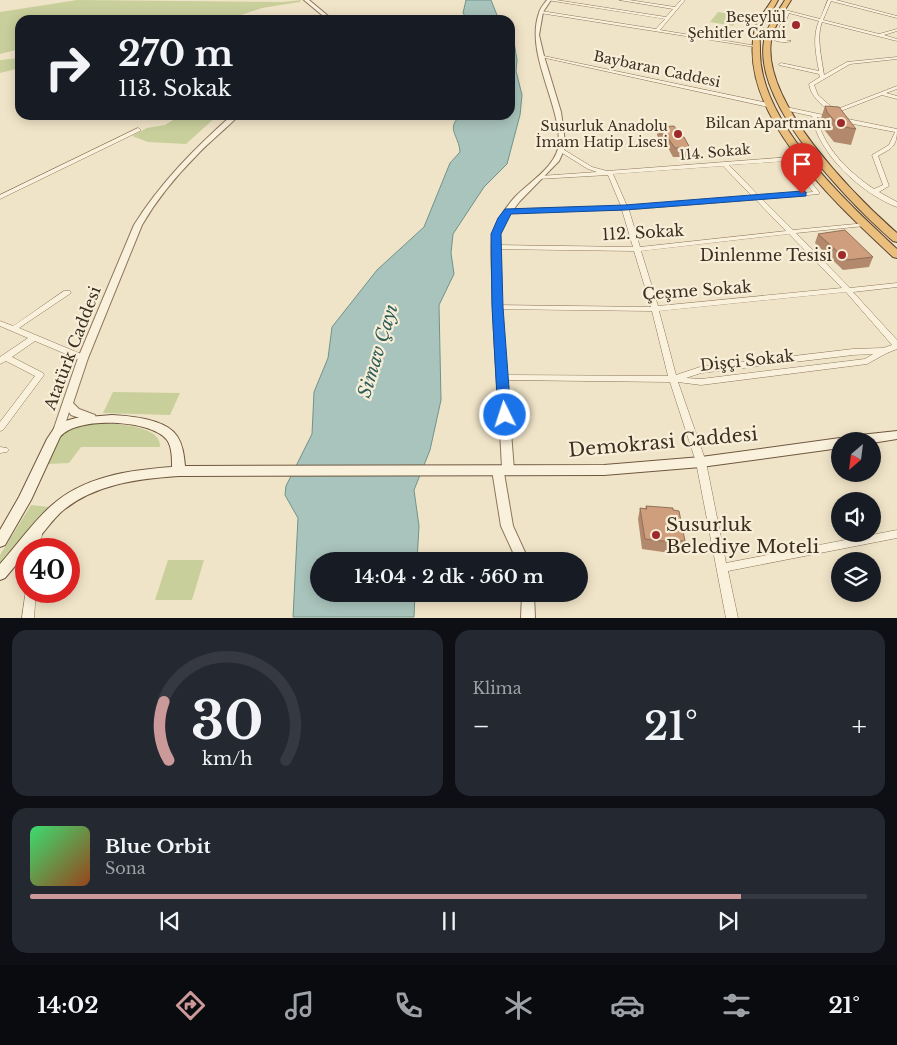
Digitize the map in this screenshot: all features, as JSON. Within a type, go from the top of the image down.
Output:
[{"type":"highway","points":[[775,0],[760,26],[755,45],[759,79],[768,105],[803,158],[864,224],[897,254]]},
{"type":"highway","points":[[786,5],[772,27],[767,48],[773,80],[786,109],[793,123],[819,158],[879,223],[897,239]]},
{"type":"main road","points":[[58,430],[72,422],[91,418],[140,421],[161,428],[173,436],[177,447],[179,471]]},
{"type":"main road","name":"Atatürk Caddesi","points":[[0,541],[16,517],[44,447],[58,430]]},
{"type":"main road","points":[[881,437],[897,435]]},
{"type":"main road","name":"Demokrasi Caddesi","points":[[0,574],[55,510],[66,501],[101,483],[140,474],[179,471],[604,470],[701,462],[831,444]]},
{"type":"street","points":[[306,0],[325,15]]},
{"type":"street","points":[[519,552],[507,526],[498,470],[502,378],[496,234],[503,218],[517,199],[557,160],[561,150],[562,142],[558,112],[537,36],[541,12],[549,0],[667,18]]},
{"type":"street","points":[[620,0],[675,8]]},
{"type":"street","points":[[657,30],[683,0]]},
{"type":"street","points":[[822,73],[818,52],[818,28],[820,20],[831,0],[897,17]]},
{"type":"street","points":[[789,41],[776,40],[786,5],[820,20],[897,40]]},
{"type":"street","points":[[541,12],[755,45]]},
{"type":"street","points":[[879,35],[897,30]]},
{"type":"street","name":"Baybaran Caddesi","points":[[541,56],[768,105]]},
{"type":"street","points":[[781,64],[822,73],[833,71],[849,63],[896,58]]},
{"type":"street","points":[[822,73],[811,84],[812,90],[833,112]]},
{"type":"street","points":[[824,116],[897,87]]},
{"type":"street","points":[[881,93],[897,98]]},
{"type":"street","points":[[786,109],[897,132],[891,146],[875,155],[886,186],[874,192]]},
{"type":"street","points":[[814,114],[814,121],[833,154],[853,177],[897,205]]},
{"type":"street","name":"Atatürk Caddesi","points":[[58,430],[83,358],[138,226],[149,205],[179,170],[230,120]]},
{"type":"street","points":[[0,197],[138,130]]},
{"type":"street","points":[[561,150],[590,168],[610,174],[625,208],[656,309],[673,379],[701,462],[732,618]]},
{"type":"street","name":"114. Sokak","points":[[540,178],[803,158]]},
{"type":"street","points":[[508,211],[625,208],[818,193],[789,159]]},
{"type":"street","points":[[724,164],[848,290],[897,346]]},
{"type":"street","name":"112. Sokak","points":[[496,247],[637,249],[864,224]]},
{"type":"street","name":"Çeşme Sokak","points":[[498,307],[656,309],[897,285]]},
{"type":"street","points":[[13,329],[67,293]]},
{"type":"street","points":[[0,323],[83,358]]},
{"type":"street","points":[[3,359],[34,338]]},
{"type":"street","name":"Dişçi Sokak","points":[[502,378],[673,379],[700,370],[853,352],[884,351],[897,346]]},
{"type":"street","points":[[0,428],[40,375],[3,359]]},
{"type":"street","points":[[68,404],[75,412],[91,418]]},
{"type":"street","points":[[36,538],[37,532]]},
{"type":"street","points":[[722,568],[897,534]]},
{"type":"street","points":[[528,602],[528,618]]},
{"type":"street","points":[[28,618],[30,603]]},
{"type":"green space","points":[[77,0],[283,2],[301,0],[300,2],[262,8],[241,15],[15,15],[15,50],[0,54],[0,12]]},
{"type":"green space","points":[[718,12],[740,15],[733,26],[710,22]]},
{"type":"green space","points":[[15,58],[15,69],[0,73],[0,60]]},
{"type":"green space","points":[[173,120],[212,120],[186,144],[148,142],[132,136],[147,128],[165,125]]},
{"type":"green space","points":[[113,392],[180,393],[170,415],[103,413]]},
{"type":"green space","points":[[99,423],[126,425],[146,430],[154,434],[159,440],[160,447],[81,447],[69,463],[48,464],[65,432],[77,427]]},
{"type":"green space","points":[[31,505],[49,507],[24,538],[15,538],[15,549],[0,567],[0,555]]},
{"type":"green space","points":[[168,560],[204,560],[192,600],[155,600]]},
{"type":"water","points":[[466,0],[491,0],[497,15],[464,15],[463,13]]},
{"type":"water","name":"Simav Çayı","points":[[515,48],[516,71],[522,95],[520,115],[507,164],[484,187],[453,234],[451,253],[454,274],[439,305],[441,400],[430,450],[414,490],[419,526],[418,552],[310,552],[310,602],[415,602],[414,617],[293,617],[298,518],[285,495],[286,486],[312,434],[314,392],[328,358],[332,327],[377,270],[424,227],[450,163],[460,152],[453,128],[456,120],[515,120]]},
{"type":"building","points":[[825,106],[839,107],[856,129],[839,126],[827,112]]},
{"type":"building","points":[[674,126],[684,137],[690,148],[675,148],[658,127]]},
{"type":"building","points":[[845,230],[873,257],[847,260],[818,234]]},
{"type":"building","points":[[646,506],[673,508],[673,510],[679,511],[685,541],[680,541],[680,543],[645,539],[640,508],[647,509]]},
{"type":"place","name":"Beşeylül Şehitler Cami","points":[[796,25]]},
{"type":"place","name":"Bilcan Apartmanı","points":[[841,123]]},
{"type":"place","name":"Susurluk Anadolu İmam Hatip Lisesi","points":[[678,134]]},
{"type":"place","name":"Dinlenme Tesisi","points":[[842,255]]},
{"type":"place","name":"Susurluk Belediye Moteli","points":[[656,535]]},
{"type":"route","points":[[505,415],[498,307],[496,234],[508,211],[625,208],[802,194]]}]
